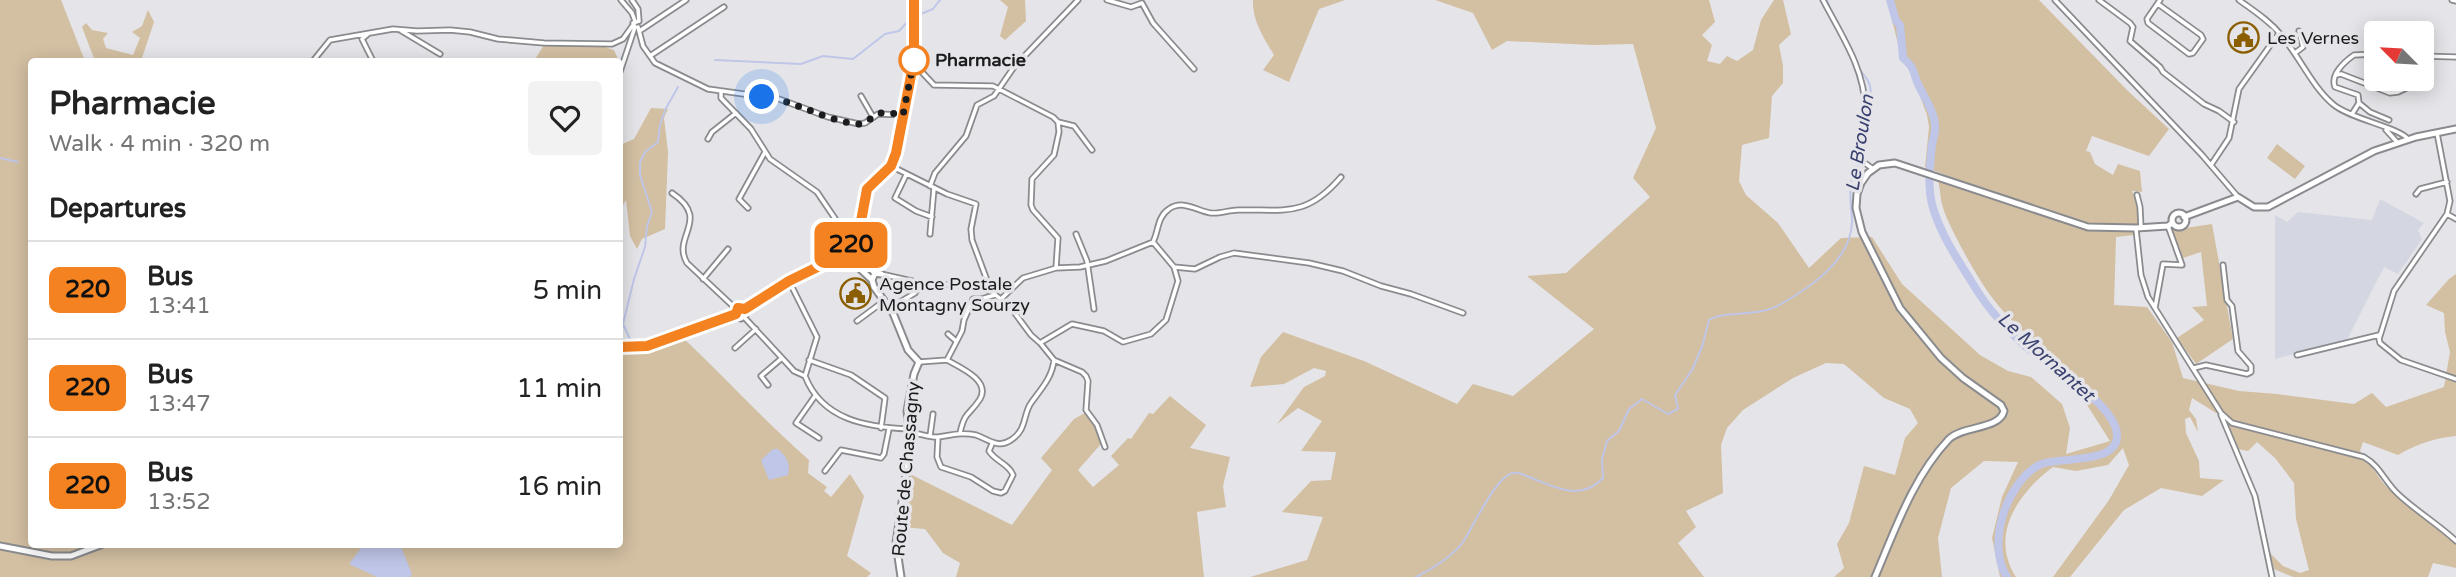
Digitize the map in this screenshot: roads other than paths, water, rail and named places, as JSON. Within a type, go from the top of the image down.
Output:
[{"type":"street","points":[[621,0],[632,13],[643,46],[650,57],[659,65],[708,89],[779,99],[828,117],[859,124],[883,113],[903,115]]},
{"type":"street","points":[[623,64],[637,25],[638,9],[632,0]]},
{"type":"street","points":[[315,58],[330,40],[400,30],[450,30],[544,44],[611,44],[623,39],[637,25],[685,0]]},
{"type":"street","points":[[745,309],[789,281],[847,252],[854,241],[862,224],[867,189],[891,166],[896,153],[913,66],[914,0]]},
{"type":"street","points":[[929,234],[932,187],[936,173],[966,136],[977,105],[995,96],[1014,67],[1078,0]]},
{"type":"street","points":[[1107,0],[1131,6],[1142,4],[1153,23],[1194,69]]},
{"type":"street","points":[[1823,0],[1847,44],[1863,90],[1865,110],[1861,160],[1873,169]]},
{"type":"street","points":[[2055,0],[2238,197],[2254,207],[2268,207],[2396,140],[2456,129]]},
{"type":"street","points":[[2099,0],[2130,23],[2133,27],[2130,41],[2163,72],[2204,104],[2234,122]]},
{"type":"street","points":[[2239,0],[2279,33],[2336,107],[2403,133],[2408,139]]},
{"type":"street","points":[[2159,2],[2201,35],[2203,39],[2193,53],[2189,54],[2148,23],[2147,19],[2159,2]]},
{"type":"street","points":[[650,57],[724,7]]},
{"type":"street","points":[[400,30],[440,54]]},
{"type":"street","points":[[2295,53],[2303,47],[2299,31]]},
{"type":"street","points":[[347,37],[362,39],[370,33]]},
{"type":"street","points":[[2211,165],[2230,138],[2239,89],[2279,33]]},
{"type":"street","points":[[362,39],[372,58]]},
{"type":"street","points":[[2353,114],[2359,103],[2358,95],[2335,87],[2334,76],[2354,55],[2364,55]]},
{"type":"street","points":[[2434,56],[2456,57]]},
{"type":"street","points":[[913,66],[934,85],[965,84],[999,88],[1054,117],[1058,122],[1078,129],[1092,150]]},
{"type":"street","points":[[2334,76],[2341,74],[2364,83]]},
{"type":"street","points":[[721,92],[721,99],[751,129],[765,152],[785,171],[817,192],[854,241]]},
{"type":"street","points":[[861,96],[873,117]]},
{"type":"street","points":[[2359,103],[2370,112],[2389,120]]},
{"type":"street","points":[[708,139],[712,132],[736,114]]},
{"type":"street","points":[[1056,268],[1058,238],[1033,210],[1030,184],[1054,155],[1059,132],[1058,122]]},
{"type":"street","points":[[2385,128],[2396,140]]},
{"type":"street","points":[[2396,140],[2398,131]]},
{"type":"street","points":[[2437,131],[2450,201],[2446,214],[2394,291],[2379,335],[2380,343],[2401,360],[2456,379]]},
{"type":"street","points":[[748,208],[739,199],[765,152]]},
{"type":"street","points":[[1875,577],[1912,493],[1941,449],[1957,433],[1994,422],[2003,417],[2004,411],[2001,405],[1963,378],[1941,358],[1900,308],[1867,243],[1857,216],[1858,188],[1864,178],[1873,169],[1895,163],[2088,228],[2139,228],[2170,224]]},
{"type":"street","points":[[891,166],[932,187],[976,204],[971,229],[972,240],[993,293]]},
{"type":"street","points":[[906,175],[895,198],[916,211],[932,216]]},
{"type":"street","points":[[1001,299],[1023,278],[1056,268],[1087,266],[1114,259],[1153,242],[1160,219],[1175,206],[1186,205],[1212,213],[1237,210],[1282,212],[1318,200],[1340,177]]},
{"type":"street","points":[[2416,194],[2420,189],[2447,182]]},
{"type":"street","points":[[671,193],[688,207],[691,216],[691,227],[683,245],[683,256],[739,317],[744,317],[794,371],[805,376],[816,396],[863,425],[938,437],[960,433],[986,439],[992,444],[1006,442],[1018,433],[1027,419],[1028,407],[1049,379],[1054,360]]},
{"type":"street","points":[[2137,195],[2140,207],[2141,275],[2148,297],[2221,413],[2255,496],[2272,577]]},
{"type":"street","points":[[2155,310],[2163,264],[2182,265],[2170,224],[2173,218],[2176,214],[2185,217],[2238,197]]},
{"type":"street","points":[[2446,214],[2456,219]]},
{"type":"street","points":[[1076,234],[1087,266],[1094,309]]},
{"type":"street","points":[[1040,343],[1072,324],[1104,331],[1124,342],[1151,334],[1167,317],[1178,281],[1174,267],[1153,242]]},
{"type":"street","points":[[704,279],[728,248]]},
{"type":"street","points":[[847,252],[878,274],[921,283],[971,286],[993,293],[1001,299],[1054,360],[1083,372],[1086,376],[1086,410],[1097,425],[1105,447]]},
{"type":"street","points":[[847,252],[890,308],[908,350],[919,362],[947,360],[980,382],[982,395],[965,415],[960,433]]},
{"type":"street","points":[[1174,267],[1195,269],[1234,253],[1309,263],[1343,271],[1463,313]]},
{"type":"street","points":[[2194,368],[2206,365],[2246,374],[2251,372],[2251,366],[2238,351],[2223,265]]},
{"type":"street","points":[[873,284],[878,274]]},
{"type":"street","points":[[789,281],[817,337],[805,376]]},
{"type":"street","points":[[890,308],[915,293],[921,283]]},
{"type":"street","points":[[947,360],[973,299],[993,293]]},
{"type":"street","points":[[857,321],[884,301]]},
{"type":"street","points":[[623,347],[647,346],[736,312],[739,307],[745,309]]},
{"type":"street","points":[[744,317],[745,309]]},
{"type":"street","points":[[735,348],[756,329]]},
{"type":"street","points":[[948,334],[957,341]]},
{"type":"street","points":[[2297,355],[2379,335]]},
{"type":"street","points":[[768,385],[761,376],[782,358]]},
{"type":"street","points":[[809,360],[851,375],[885,398],[881,428]]},
{"type":"street","name":"Route de Chassagny","points":[[901,577],[896,543],[911,431],[907,411],[919,362]]},
{"type":"street","points":[[816,396],[796,422],[819,438]]},
{"type":"street","points":[[2221,413],[2232,423],[2364,457],[2376,464],[2399,495],[2456,541]]},
{"type":"street","points":[[930,436],[933,414]]},
{"type":"street","points":[[825,471],[842,450],[881,458],[890,429]]},
{"type":"street","points":[[938,437],[937,457],[941,467],[971,477],[1001,493],[1005,491],[1013,475],[1008,467],[991,455],[989,451],[992,444]]},
{"type":"street","points":[[0,545],[52,556],[71,556],[92,548]]},
{"type":"water","points":[[773,449],[778,449],[785,457],[789,471],[788,475],[769,480],[761,460]]},
{"type":"water","points":[[361,548],[402,548],[412,574],[410,577],[377,577],[349,564]]},
{"type":"waterway","points":[[916,16],[933,9],[940,0]]},
{"type":"waterway","name":"Le Broulon","points":[[1827,0],[1832,14]]},
{"type":"waterway","name":"Le Mornantet","points":[[1890,0],[1896,21],[1900,25],[1903,58],[1912,68],[1934,117],[1930,192],[1933,208],[1947,241],[1978,292],[1999,320],[2023,344],[2093,397],[2114,423],[2117,435],[2115,445],[2107,452],[2039,465],[2017,486],[2009,500],[1999,532],[1998,549],[2007,577]]},
{"type":"waterway","points":[[715,60],[801,64],[823,56],[853,59],[885,34],[899,31],[911,18]]},
{"type":"waterway","name":"Le Broulon","points":[[1416,577],[1442,562],[1459,547],[1492,492],[1506,476],[1519,473],[1548,485],[1576,491],[1594,485],[1603,478],[1602,459],[1607,441],[1619,431],[1629,409],[1642,399],[1668,414],[1678,409],[1675,395],[1692,370],[1709,320],[1723,315],[1763,311],[1781,304],[1816,281],[1837,260],[1850,236],[1851,184],[1865,145],[1871,92],[1868,80],[1860,70],[1838,25]]},
{"type":"waterway","points":[[630,339],[623,324],[652,212],[640,175],[640,162],[645,152],[658,142],[665,110],[678,87]]},
{"type":"waterway","points":[[0,158],[18,162]]},
{"type":"place","name":"Les Vernes","points":[[2244,38]]},
{"type":"place","name":"Pharmacie","points":[[914,60]]},
{"type":"place","name":"Agence Postale Montagny Sourzy","points":[[856,294]]}]
